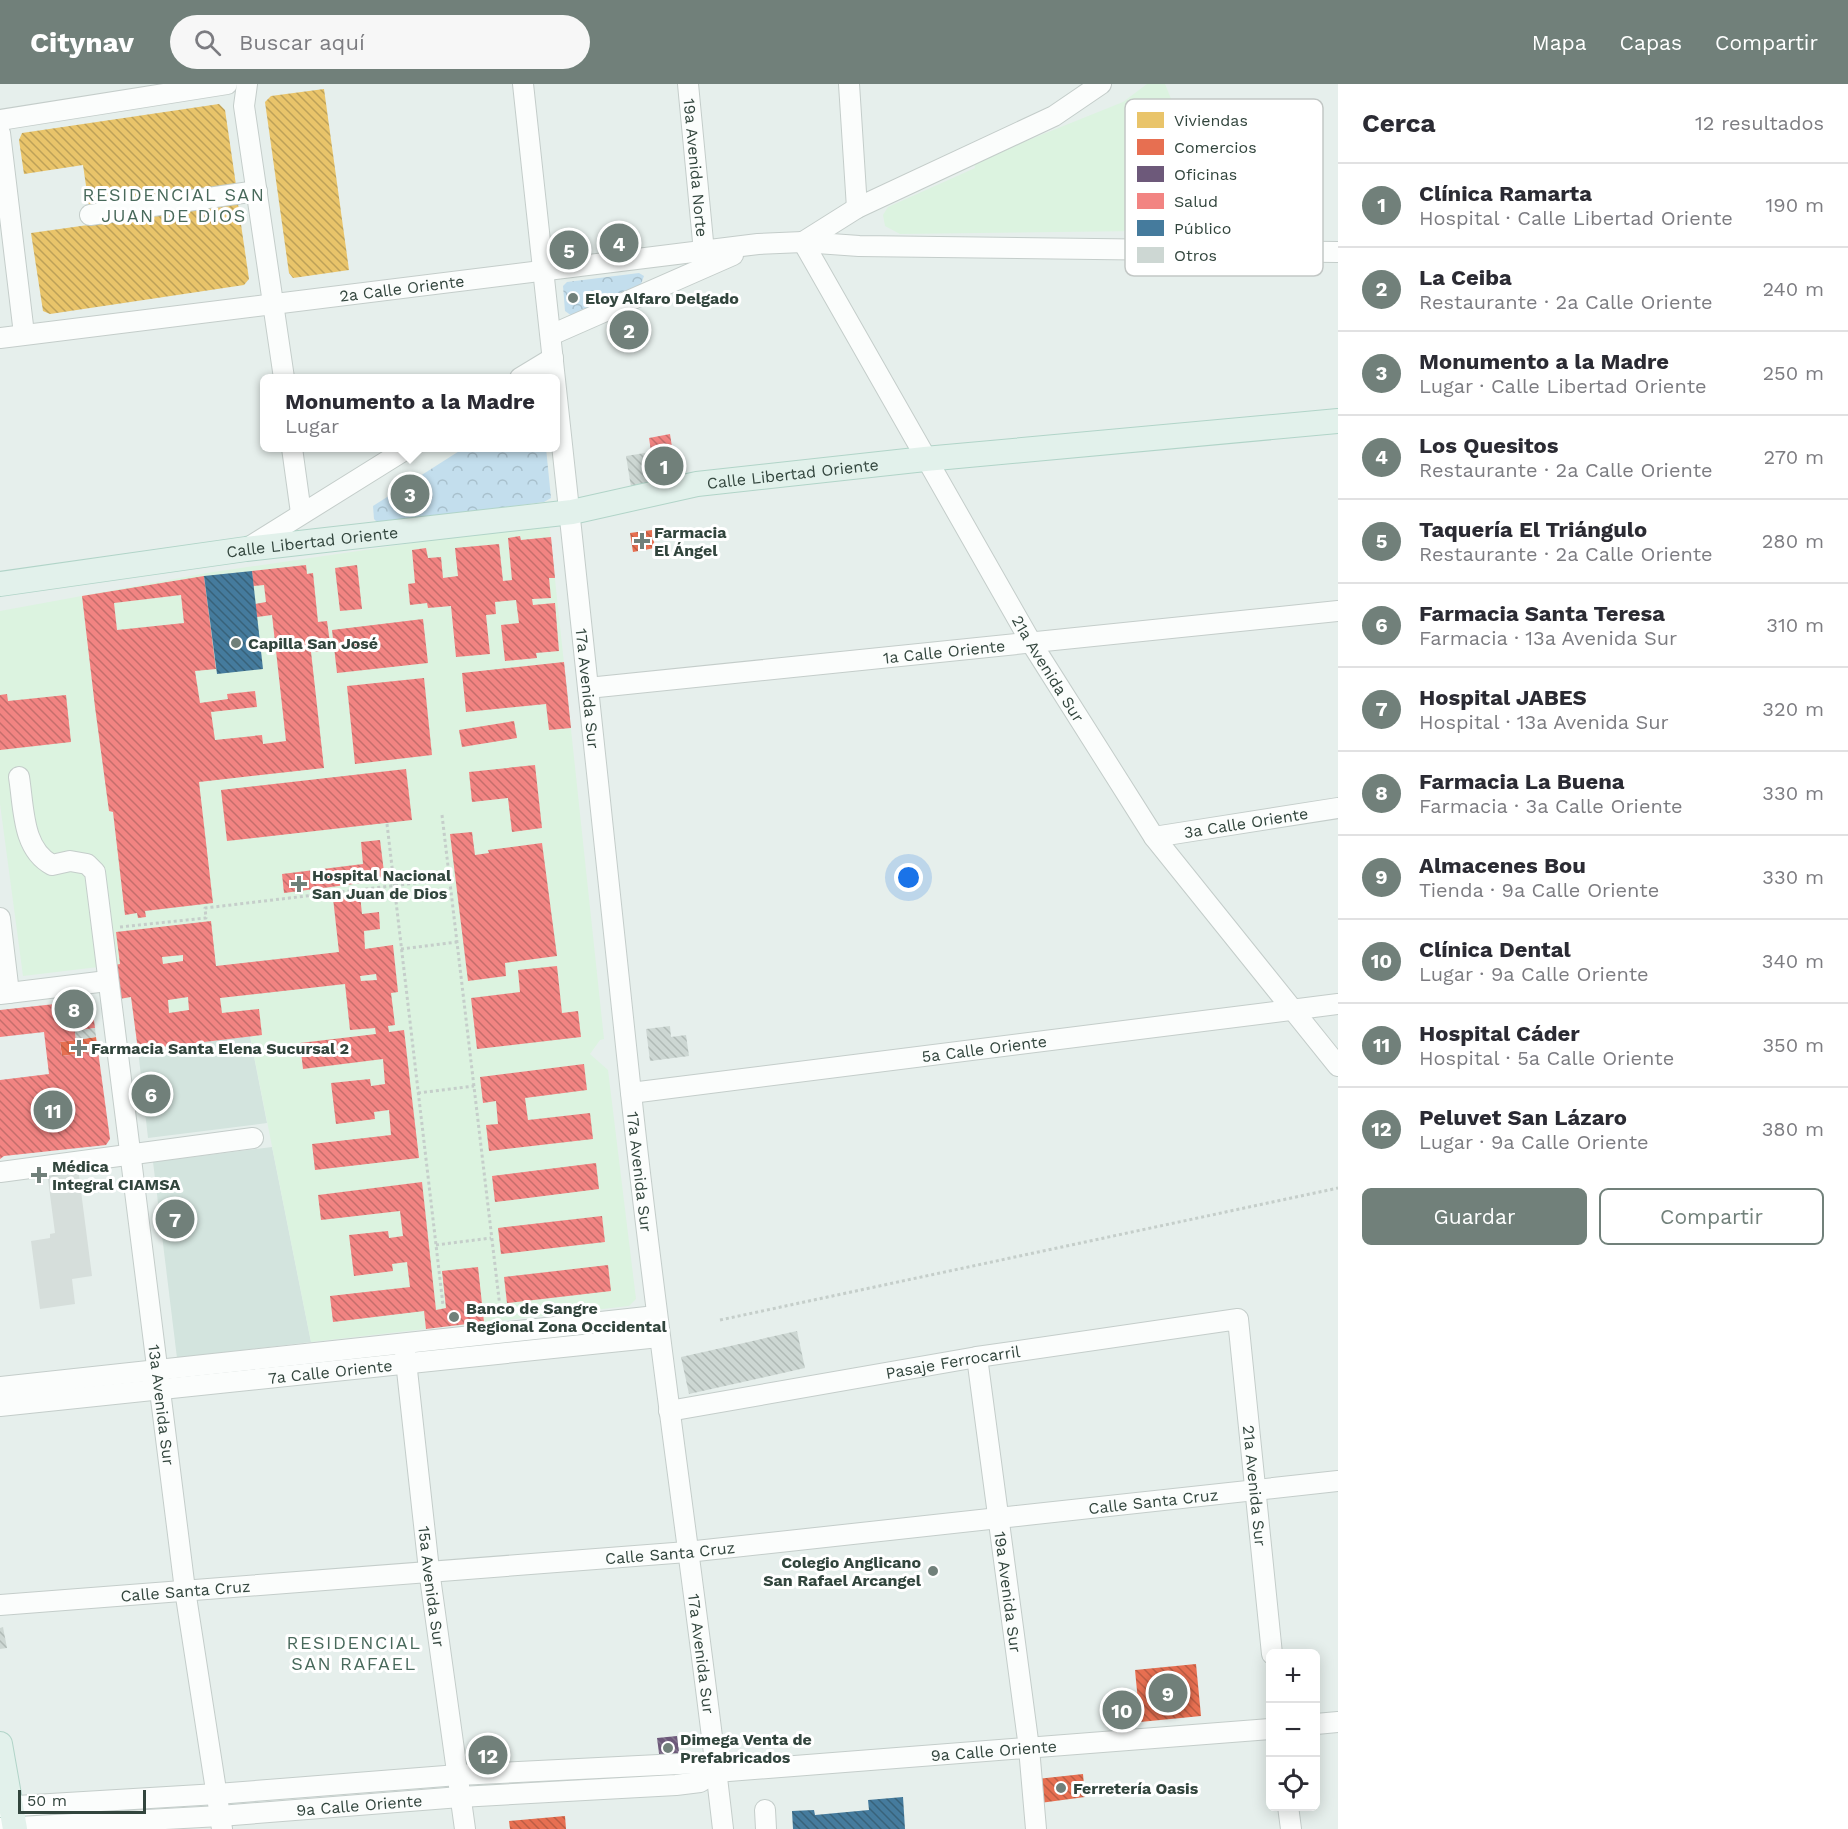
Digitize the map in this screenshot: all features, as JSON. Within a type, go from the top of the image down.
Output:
[{"type":"main road","name":"Calle Libertad Oriente","points":[[0,584],[246,549],[572,512],[697,484],[925,459],[1338,421]]},
{"type":"main road","points":[[0,1744],[8,1819]]},
{"type":"street","points":[[0,120],[227,84]]},
{"type":"street","points":[[247,84],[244,106],[284,374]]},
{"type":"street","name":"17a Avenida Sur","points":[[523,84],[556,374]]},
{"type":"street","name":"19a Avenida Norte","points":[[688,84],[704,252]]},
{"type":"street","points":[[849,84],[857,208]]},
{"type":"street","points":[[803,242],[857,208],[1030,129],[1074,104],[1101,84]]},
{"type":"street","points":[[0,133],[24,334]]},
{"type":"street","points":[[90,215],[257,191]]},
{"type":"street","name":"2a Calle Oriente","points":[[0,338],[758,244],[803,242],[859,246],[1125,249]]},
{"type":"street","name":"21a Avenida Sur","points":[[803,242],[1032,644],[1154,837],[1338,1066]]},
{"type":"street","points":[[551,335],[758,244]]},
{"type":"street","name":"2a Calle Oriente","points":[[1323,252],[1338,252]]},
{"type":"street","points":[[527,374],[554,358]]},
{"type":"street","name":"17a Avenida Sur","points":[[560,409],[630,1093],[658,1336],[723,1829]]},
{"type":"street","points":[[293,452],[301,513]]},
{"type":"street","points":[[246,549],[400,452]]},
{"type":"street","name":"1a Calle Oriente","points":[[588,688],[1338,611]]},
{"type":"street","name":"13a Avenida Sur","points":[[19,777],[29,839],[43,860],[52,865],[70,861],[87,864],[95,872],[128,1154],[160,1380],[185,1590],[221,1822]]},
{"type":"street","name":"3a Calle Oriente","points":[[1154,837],[1338,808]]},
{"type":"street","points":[[0,918],[4,994],[107,981]]},
{"type":"street","name":"5a Calle Oriente","points":[[630,1093],[1338,1004]]},
{"type":"street","points":[[0,1172],[253,1138]]},
{"type":"street","name":"7a Calle Oriente","points":[[0,1406],[160,1380],[405,1353],[656,1316]]},
{"type":"street","name":"21a Avenida Sur","points":[[1238,1319],[1272,1649]]},
{"type":"street","name":"Pasaje Ferrocarril","points":[[669,1411],[977,1357],[1238,1319]]},
{"type":"street","name":"7a Calle Oriente","points":[[405,1353],[658,1336]]},
{"type":"street","name":"15a Avenida Sur","points":[[405,1353],[429,1570],[465,1829]]},
{"type":"street","name":"19a Avenida Sur","points":[[977,1357],[1029,1748],[1036,1829]]},
{"type":"street","name":"7a Calle Oriente","points":[[0,1387],[160,1380]]},
{"type":"street","name":"Calle Santa Cruz","points":[[0,1605],[429,1570],[687,1552],[1338,1481]]},
{"type":"street","points":[[1320,1724],[1338,1722]]},
{"type":"street","name":"9a Calle Oriente","points":[[8,1819],[221,1822],[460,1797],[676,1785],[700,1782],[716,1772],[1266,1729]]},
{"type":"street","name":"9a Calle Oriente","points":[[8,1819],[217,1794],[458,1775],[699,1763],[716,1772]]},
{"type":"street","points":[[1289,1811],[1291,1829]]},
{"type":"path","points":[[442,814],[502,1323]]},
{"type":"path","points":[[387,824],[443,1305]]},
{"type":"path","points":[[103,928],[206,918],[205,908],[450,879]]},
{"type":"path","points":[[401,949],[457,942]]},
{"type":"path","points":[[418,1093],[474,1086]]},
{"type":"path","points":[[720,1320],[1338,1188]]},
{"type":"path","points":[[436,1245],[492,1238]]},
{"type":"shaded area","points":[[1147,84],[1165,84],[1171,99],[1127,99]]},
{"type":"shaded area","points":[[1125,100],[1125,231],[900,234],[885,226],[883,215],[888,207],[975,168],[974,162]]},
{"type":"shaded area","name":"Hospital Nacional San Juan de Dios","points":[[549,523],[604,1039],[600,1040],[590,1054],[608,1070],[636,1299],[629,1306],[311,1342],[250,1036],[138,1050],[131,998],[119,999],[115,965],[23,976],[0,804],[0,611],[207,573]]},
{"type":"shaded area","points":[[250,1036],[267,1123],[148,1138],[138,1050]]},
{"type":"shaded area","points":[[272,1147],[311,1342],[177,1358],[153,1162]]},
{"type":"shaded area","points":[[78,1168],[92,1276],[72,1279],[75,1304],[40,1309],[31,1241],[50,1238],[50,1234],[55,1233],[47,1172]]},
{"type":"green space","points":[[639,273],[644,276],[641,284],[572,316],[565,311],[563,286],[567,282]]},
{"type":"green space","points":[[458,452],[546,452],[551,498],[544,502],[379,524],[374,519],[373,506]]},
{"type":"building: Viviendas","points":[[324,89],[349,270],[293,278],[289,273],[265,102],[271,96]]},
{"type":"building: Viviendas","points":[[219,104],[225,110],[236,185],[89,206],[83,165],[24,174],[19,140],[22,133]]},
{"type":"building: Viviendas","points":[[238,204],[249,279],[244,285],[50,314],[43,311],[31,233]]},
{"type":"building: Comercios","name":"Farmacia El Ángel","points":[[652,530],[655,548],[633,552],[630,533]]},
{"type":"building: Comercios","points":[[91,998],[93,1013],[71,1016],[71,1023],[57,1025],[55,1003]]},
{"type":"building: Comercios","name":"Farmacia Santa Elena Sucursal 2","points":[[96,1037],[98,1051],[62,1056],[60,1042]]},
{"type":"building: Comercios","points":[[1196,1664],[1201,1716],[1140,1722],[1135,1670]]},
{"type":"building: Comercios","name":"Ferretería Oasis","points":[[1083,1774],[1085,1797],[1040,1803],[1037,1779]]},
{"type":"building: Comercios","points":[[565,1816],[566,1829],[510,1829],[509,1821]]},
{"type":"building: Oficinas","name":"Dimega Venta de Prefabricados","points":[[677,1736],[680,1759],[660,1761],[657,1738]]},
{"type":"building: Salud","points":[[670,434],[677,480],[656,484],[649,438]]},
{"type":"building: Salud","points":[[520,536],[521,540],[551,537],[555,578],[549,578],[551,598],[532,599],[533,605],[555,603],[559,651],[536,653],[537,658],[505,661],[501,625],[519,623],[516,600],[495,602],[496,614],[486,615],[490,654],[456,657],[451,606],[428,608],[427,603],[410,605],[408,584],[415,583],[412,550],[426,548],[428,558],[441,557],[443,578],[458,576],[455,548],[499,544],[503,581],[512,580],[508,538]]},
{"type":"building: Salud","points":[[306,565],[307,574],[313,573],[318,622],[327,621],[331,650],[311,652],[324,768],[199,782],[213,903],[145,911],[146,917],[138,918],[137,913],[125,915],[113,812],[109,811],[82,596],[204,576],[216,669],[195,671],[200,703],[228,699],[227,694],[255,691],[257,707],[211,712],[215,740],[262,735],[263,744],[286,741],[272,615],[257,617],[255,604],[266,602],[264,585],[253,586],[252,571]],"holes":[[[181,595],[184,623],[117,630],[114,603]]]},
{"type":"building: Salud","points":[[357,565],[362,609],[340,611],[335,568]]},
{"type":"building: Salud","points":[[423,619],[428,663],[337,673],[332,630]]},
{"type":"building: Salud","points":[[564,662],[571,728],[549,730],[546,704],[466,712],[462,673]]},
{"type":"building: Salud","points":[[424,678],[432,755],[355,764],[347,686]]},
{"type":"building: Salud","points":[[7,694],[8,701],[66,695],[71,742],[0,750],[0,695]]},
{"type":"building: Salud","points":[[514,721],[517,738],[462,747],[459,730]]},
{"type":"building: Salud","points":[[535,765],[542,828],[512,832],[508,798],[472,802],[469,772]]},
{"type":"building: Salud","points":[[406,769],[412,820],[227,841],[221,790]]},
{"type":"building: Salud","points":[[472,832],[475,855],[489,853],[488,850],[542,843],[557,956],[505,963],[506,976],[468,981],[450,834]]},
{"type":"building: Salud","points":[[380,840],[385,880],[284,893],[282,874],[363,864],[361,842]]},
{"type":"building: Salud","points":[[360,895],[362,914],[379,912],[380,929],[364,931],[365,949],[393,945],[398,992],[391,993],[395,1025],[388,1026],[389,1032],[404,1030],[419,1158],[315,1170],[312,1144],[391,1135],[389,1110],[374,1112],[375,1119],[336,1124],[331,1083],[370,1079],[371,1086],[385,1084],[383,1059],[303,1069],[300,1043],[376,1034],[375,1028],[350,1030],[345,984],[220,998],[222,1013],[259,1009],[262,1035],[138,1050],[131,997],[119,999],[115,965],[120,964],[116,932],[211,921],[216,966],[339,952],[333,898]],"holes":[[[183,955],[183,961],[163,964],[162,957]],[[376,974],[377,980],[361,981],[360,976]],[[188,997],[189,1010],[169,1013],[168,1000]]]},
{"type":"building: Salud","points":[[557,966],[562,1013],[578,1011],[581,1037],[477,1049],[471,998],[520,992],[518,970]]},
{"type":"building: Salud","points":[[55,1004],[57,1025],[71,1023],[71,1016],[93,1013],[95,1028],[75,1031],[76,1040],[60,1042],[62,1056],[98,1051],[110,1139],[106,1145],[4,1156],[0,1159],[0,1080],[49,1074],[44,1032],[0,1037],[0,1010]]},
{"type":"building: Salud","points":[[584,1064],[587,1090],[525,1098],[528,1120],[590,1113],[593,1139],[489,1151],[486,1125],[498,1124],[496,1101],[483,1103],[480,1077]]},
{"type":"building: Salud","points":[[596,1163],[599,1189],[495,1202],[492,1176]]},
{"type":"building: Salud","points":[[422,1182],[436,1310],[446,1308],[442,1271],[478,1267],[484,1322],[426,1329],[424,1311],[333,1322],[330,1296],[410,1287],[407,1262],[392,1264],[393,1271],[354,1276],[349,1235],[388,1231],[389,1238],[403,1236],[400,1211],[321,1220],[318,1195]]},
{"type":"building: Salud","points":[[602,1216],[605,1242],[501,1254],[498,1228]]},
{"type":"building: Salud","points":[[608,1265],[611,1291],[507,1303],[504,1277]]},
{"type":"building: Público","name":"Capilla San José","points":[[252,571],[263,669],[217,674],[204,576]]},
{"type":"building: Público","points":[[903,1797],[905,1829],[793,1829],[792,1811],[814,1810],[815,1815],[869,1810],[868,1800]]},
{"type":"building: Otros","points":[[651,452],[656,484],[631,487],[626,456]]},
{"type":"building: Otros","points":[[670,1026],[671,1037],[686,1035],[689,1056],[650,1061],[646,1029]]},
{"type":"building: Otros","points":[[95,1028],[96,1037],[76,1040],[75,1031]]},
{"type":"building: Otros","points":[[797,1331],[805,1368],[689,1394],[681,1357]]},
{"type":"building: Otros","points":[[3,1627],[7,1648],[0,1649],[0,1628]]},
{"type":"building: Otros","points":[[1131,1696],[1134,1721],[1114,1724],[1111,1698]]},
{"type":"building: Otros","points":[[501,1745],[502,1763],[475,1765],[474,1747]]},
{"type":"place","name":"Los Quesitos","points":[[619,243]]},
{"type":"place","name":"Taquería El Triángulo","points":[[569,250]]},
{"type":"place","name":"Eloy Alfaro Delgado","points":[[573,298]]},
{"type":"place","name":"La Ceiba","points":[[629,330]]},
{"type":"place","name":"Clínica Ramarta","points":[[664,466]]},
{"type":"place","name":"Monumento a la Madre","points":[[410,494]]},
{"type":"place","name":"Farmacia El Ángel","points":[[642,541]]},
{"type":"place","name":"Capilla San José","points":[[236,643]]},
{"type":"place","name":"Hospital Nacional San Juan de Dios","points":[[299,884]]},
{"type":"place","name":"Farmacia La Buena","points":[[74,1009]]},
{"type":"place","name":"Farmacia Santa Elena Sucursal 2","points":[[79,1048]]},
{"type":"place","name":"Farmacia Santa Teresa","points":[[151,1094]]},
{"type":"place","name":"Hospital Cáder","points":[[53,1110]]},
{"type":"place","name":"Médica Integral CIAMSA","points":[[39,1175]]},
{"type":"place","name":"Hospital JABES","points":[[175,1219]]},
{"type":"place","name":"Banco de Sangre Regional Zona Occidental","points":[[454,1317]]},
{"type":"place","name":"Colegio Anglicano San Rafael Arcangel","points":[[933,1571]]},
{"type":"place","name":"Almacenes Bou","points":[[1168,1693]]},
{"type":"place","name":"Clínica Dental","points":[[1122,1710]]},
{"type":"place","name":"Dimega Venta de Prefabricados","points":[[668,1748]]},
{"type":"place","name":"Peluvet San Lázaro","points":[[488,1755]]},
{"type":"place","name":"Ferretería Oasis","points":[[1061,1788]]},
{"type":"district","name":"RESIDENCIAL SAN JUAN DE DIOS","points":[[174,204]]},
{"type":"district","name":"RESIDENCIAL SAN RAFAEL","points":[[354,1652]]}]
